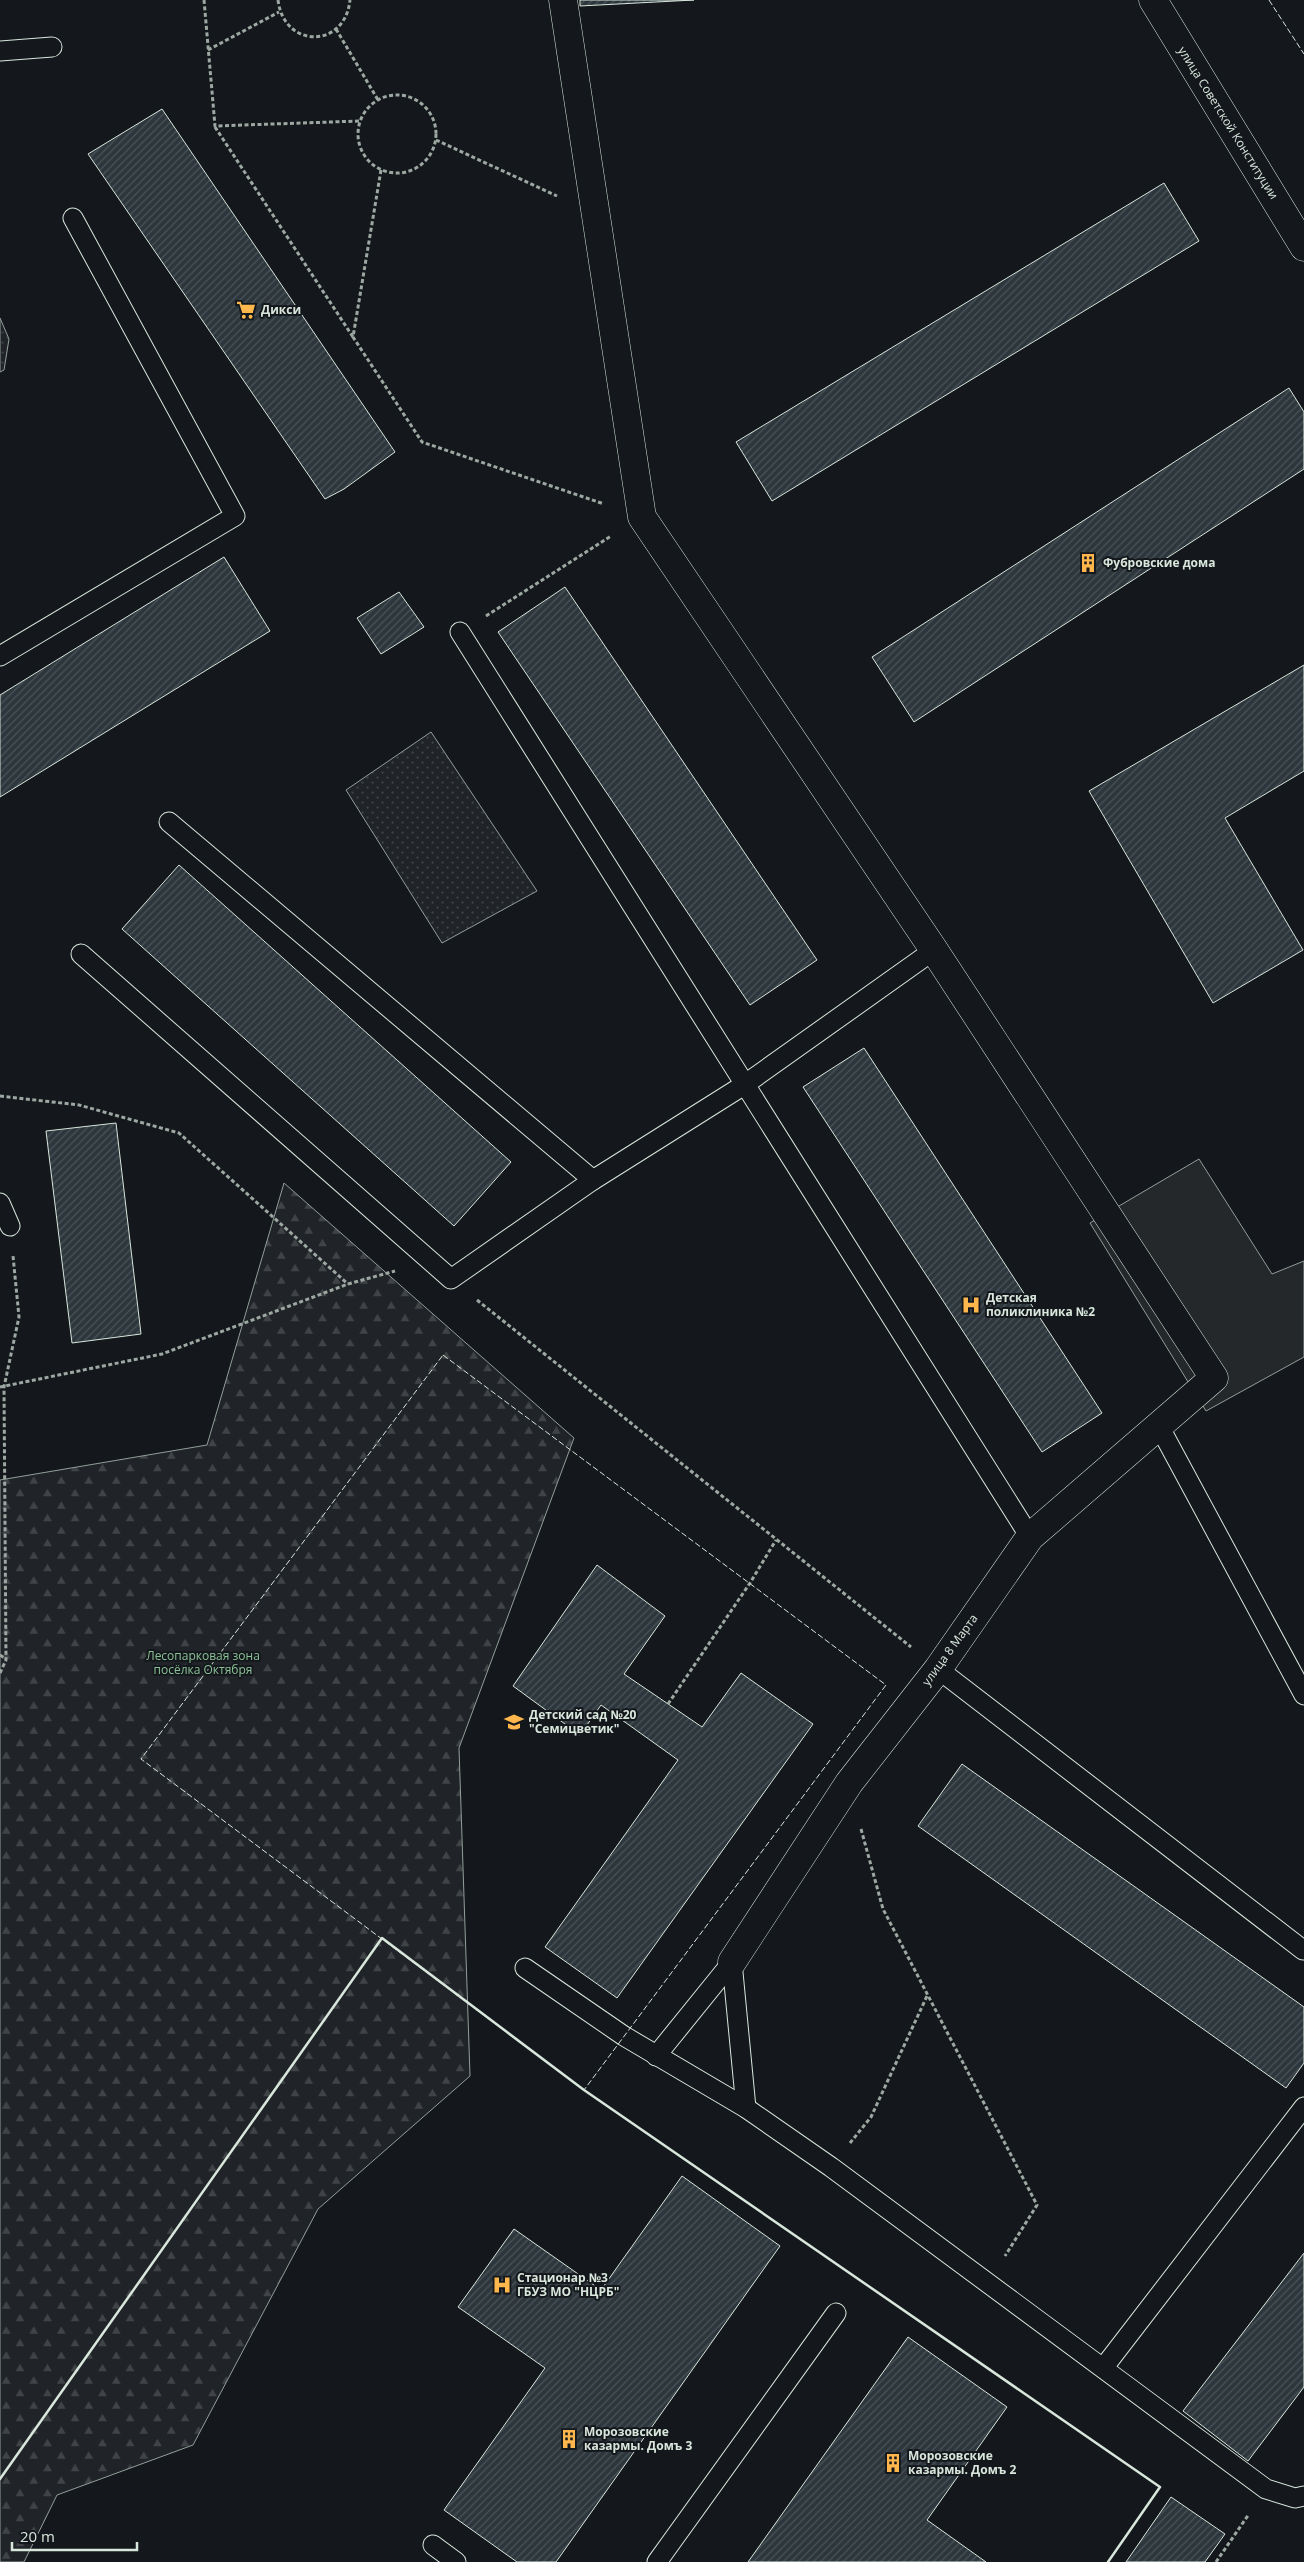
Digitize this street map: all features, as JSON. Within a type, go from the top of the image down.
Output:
[{"type":"street","points":[[563,0],[642,517],[934,950]]},
{"type":"street","name":"улица Советской Конституции","points":[[1153,0],[1304,247]]},
{"type":"street","name":"улица 8 Марта","points":[[732,1962],[849,1783],[938,1669],[1030,1537],[1214,1378],[934,950]]},
{"type":"lane","points":[[0,51],[52,47]]},
{"type":"lane","points":[[0,656],[235,516],[74,218]]},
{"type":"lane","points":[[460,632],[1030,1537]]},
{"type":"lane","points":[[169,822],[593,1180]]},
{"type":"lane","points":[[81,954],[451,1279],[593,1180],[744,1085],[934,950]]},
{"type":"lane","points":[[0,1203],[10,1226]]},
{"type":"lane","points":[[1159,1426],[1304,1695]]},
{"type":"lane","points":[[938,1669],[1303,1950]]},
{"type":"lane","points":[[656,2056],[732,1962]]},
{"type":"lane","points":[[732,1962],[746,2108]]},
{"type":"lane","points":[[525,1968],[624,2036],[746,2108],[831,2167],[1104,2367],[1266,2489],[1301,2500]]},
{"type":"lane","points":[[1104,2367],[1304,2107]]},
{"type":"lane","points":[[657,2562],[836,2313]]},
{"type":"lane","points":[[433,2545],[456,2562]]},
{"type":"path","points":[[204,0],[215,126],[422,442],[642,517]]},
{"type":"path","points":[[278,0],[279,12],[287,25],[299,34],[314,37],[329,34],[341,25],[349,12],[350,0]]},
{"type":"path","points":[[208,50],[279,12]]},
{"type":"path","points":[[336,29],[378,100]]},
{"type":"path","points":[[392,95],[406,96],[419,102],[430,112],[435,125],[436,140],[427,159],[409,172],[395,173],[381,170],[369,162],[361,150],[357,136],[360,121],[367,109],[378,100],[392,95]]},
{"type":"path","points":[[215,126],[360,121]]},
{"type":"path","points":[[436,140],[596,215]]},
{"type":"path","points":[[353,337],[381,170]]},
{"type":"path","points":[[460,632],[642,517]]},
{"type":"path","points":[[0,1096],[79,1105],[179,1133],[348,1284]]},
{"type":"path","points":[[0,1672],[6,1660],[2,1387],[19,1317],[10,1226]]},
{"type":"path","points":[[2,1387],[162,1354],[348,1284],[431,1262]]},
{"type":"path","points":[[451,1279],[938,1669]]},
{"type":"path","points":[[668,1704],[750,1583],[776,1540]]},
{"type":"path","points":[[0,1655],[6,1660]]},
{"type":"path","points":[[849,1783],[883,1909],[1037,2206],[988,2282]]},
{"type":"path","points":[[831,2167],[871,2117],[927,1995]]},
{"type":"path","points":[[1216,2562],[1266,2489]]},
{"type":"green space","points":[[0,318],[9,339],[4,370],[0,372]]},
{"type":"green space","points":[[431,732],[537,891],[442,943],[346,790]]},
{"type":"green space","name":"Лесопарковая зона посёлка Октября","points":[[284,1183],[574,1438],[459,1748],[470,2076],[318,2209],[193,2445],[57,2495],[24,2562],[0,2562],[0,1480],[207,1445]]},
{"type":"shaded area","points":[[1199,1159],[1272,1274],[1304,1261],[1304,1357],[1206,1411],[1090,1223]]},
{"type":"building","points":[[580,0],[694,0],[580,6]]},
{"type":"building","points":[[162,109],[395,452],[344,489],[325,499],[88,154]]},
{"type":"building","points":[[1164,183],[1199,241],[772,501],[736,442]]},
{"type":"building","name":"Фубровские дома","points":[[1289,388],[1304,412],[1304,469],[914,722],[872,657]]},
{"type":"building","points":[[224,557],[270,631],[0,797],[0,695]]},
{"type":"building","points":[[565,587],[817,960],[750,1005],[498,632]]},
{"type":"building","points":[[399,592],[424,627],[381,654],[357,618]]},
{"type":"building","points":[[1304,665],[1304,771],[1225,818],[1303,950],[1213,1003],[1089,791]]},
{"type":"building","points":[[179,865],[511,1162],[454,1226],[122,929]]},
{"type":"building","points":[[864,1048],[1102,1413],[1042,1452],[803,1087]]},
{"type":"building","points":[[116,1123],[141,1334],[72,1343],[46,1131]]},
{"type":"building","name":"Детский сад №20 \"Семицветик\"","points":[[597,1565],[665,1616],[624,1674],[702,1727],[741,1673],[813,1724],[617,1998],[545,1947],[678,1760],[601,1705],[580,1735],[513,1686]]},
{"type":"building","points":[[962,1764],[1304,2007],[1304,2063],[1286,2088],[918,1826]]},
{"type":"building","name":"Морозовские казармы. Домъ 3","points":[[682,2176],[780,2246],[556,2562],[517,2562],[444,2510],[545,2368],[458,2307],[514,2229],[601,2290]]},
{"type":"building","points":[[1304,2253],[1304,2387],[1248,2461],[1183,2411]]},
{"type":"building","name":"Морозовские казармы. Домъ 2","points":[[908,2337],[1007,2407],[927,2520],[986,2562],[748,2562]]},
{"type":"building","points":[[1171,2497],[1225,2534],[1205,2562],[1126,2562]]},
{"type":"fence","points":[[1269,0],[1304,54]]},
{"type":"fence","points":[[443,1355],[886,1685],[584,2090],[141,1759],[443,1355]]},
{"type":"wall","points":[[0,2479],[382,1938],[584,2090],[1160,2487],[1108,2562]]},
{"type":"place","name":"Дикси","points":[[246,310]]},
{"type":"place","name":"Фубровские дома","points":[[1088,563]]},
{"type":"place","name":"Детская поликлиника №2","points":[[971,1305]]},
{"type":"place","name":"Детский сад №20 \"Семицветик\"","points":[[514,1722]]},
{"type":"place","name":"Стационар №3 ГБУЗ МО \"НЦРБ\"","points":[[502,2285]]},
{"type":"place","name":"Морозовские казармы. Домъ 3","points":[[569,2439]]},
{"type":"place","name":"Морозовские казармы. Домъ 2","points":[[893,2463]]}]
